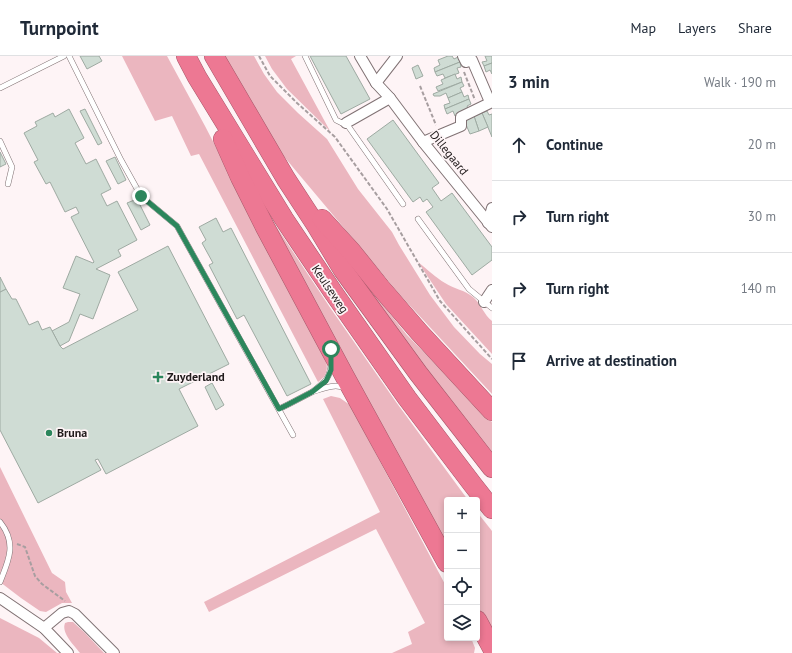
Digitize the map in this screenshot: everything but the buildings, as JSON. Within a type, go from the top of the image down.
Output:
[{"type":"highway","name":"Keulseweg","points":[[186,56],[197,77],[284,219],[333,292],[407,398],[492,509]]},
{"type":"highway","name":"Keulseweg","points":[[214,56],[286,180],[316,225],[343,270],[418,373],[492,468]]},
{"type":"highway","points":[[197,77],[240,177],[268,232],[444,558]]},
{"type":"highway","points":[[286,180],[352,252],[419,332],[492,411]]},
{"type":"highway","points":[[480,626],[492,648]]},
{"type":"highway","points":[[479,641],[480,653]]},
{"type":"street","name":"Dillegaard","points":[[360,56],[376,83],[390,98],[423,142],[490,225]]},
{"type":"street","points":[[376,83],[397,56]]},
{"type":"street","points":[[423,142],[461,126],[461,117],[491,102],[472,60],[466,62],[463,56]]},
{"type":"street","points":[[346,123],[390,98]]},
{"type":"street","name":"Dillegaard","points":[[490,225],[492,208]]},
{"type":"street","points":[[488,305],[492,290]]},
{"type":"street","points":[[0,598],[44,628],[68,653]]},
{"type":"street","points":[[44,628],[62,613],[69,611],[76,614],[114,653]]},
{"type":"lane","points":[[0,88],[64,56]]},
{"type":"lane","points":[[69,56],[121,160],[141,196],[177,226],[293,435]]},
{"type":"lane","points":[[305,56],[336,120],[346,123],[403,204]]},
{"type":"lane","points":[[0,141],[12,167],[8,184]]},
{"type":"lane","points":[[418,219],[469,288],[488,305]]},
{"type":"lane","points":[[312,392],[326,381],[331,370],[331,349]]},
{"type":"lane","points":[[279,409],[312,392],[327,387],[342,386],[355,395]]},
{"type":"lane","points":[[0,522],[10,541],[10,554],[0,582]]},
{"type":"path","points":[[259,56],[270,76],[297,103],[335,137],[387,209],[440,301],[492,358]]},
{"type":"path","points":[[420,86],[440,135]]},
{"type":"path","points":[[10,541],[25,547],[35,576],[42,584],[65,601],[69,611]]},
{"type":"shaded area","points":[[122,56],[167,56],[205,126],[326,360],[326,372],[318,382],[199,154],[191,156],[172,116],[155,121]]},
{"type":"shaded area","points":[[221,56],[254,56],[264,74],[277,92],[327,139],[358,189],[392,232],[430,295],[454,327],[480,354],[492,364],[492,394],[401,296],[281,153]]},
{"type":"shaded area","points":[[265,56],[296,56],[291,59],[330,131],[287,89],[272,69]]},
{"type":"shaded area","points":[[248,184],[331,309],[396,402],[466,497],[444,497],[444,550]]},
{"type":"shaded area","points":[[340,252],[407,335],[492,422],[492,458]]},
{"type":"shaded area","points":[[418,262],[442,281],[467,293],[476,300],[492,321],[492,354],[446,304]]},
{"type":"shaded area","points":[[331,396],[340,398],[350,405],[444,582],[444,641],[472,641],[475,648],[474,653],[392,653],[412,644],[408,632],[425,623],[376,529],[209,612],[204,602],[380,512],[323,399]]},
{"type":"shaded area","points":[[0,467],[52,573],[65,582],[66,592],[72,603],[62,603],[46,612],[40,611],[0,582]]},
{"type":"shaded area","points":[[480,516],[492,531],[492,638],[480,616]]},
{"type":"shaded area","points":[[0,618],[39,638],[57,653],[0,653]]},
{"type":"shaded area","points":[[73,622],[104,653],[80,653],[66,635],[64,627],[65,623]]},
{"type":"place","name":"Zuyderland","points":[[158,377]]},
{"type":"place","name":"Bruna","points":[[49,433]]},
{"type":"route","points":[[141,196],[177,226],[279,409],[312,392],[326,381],[331,370],[331,349]]}]
